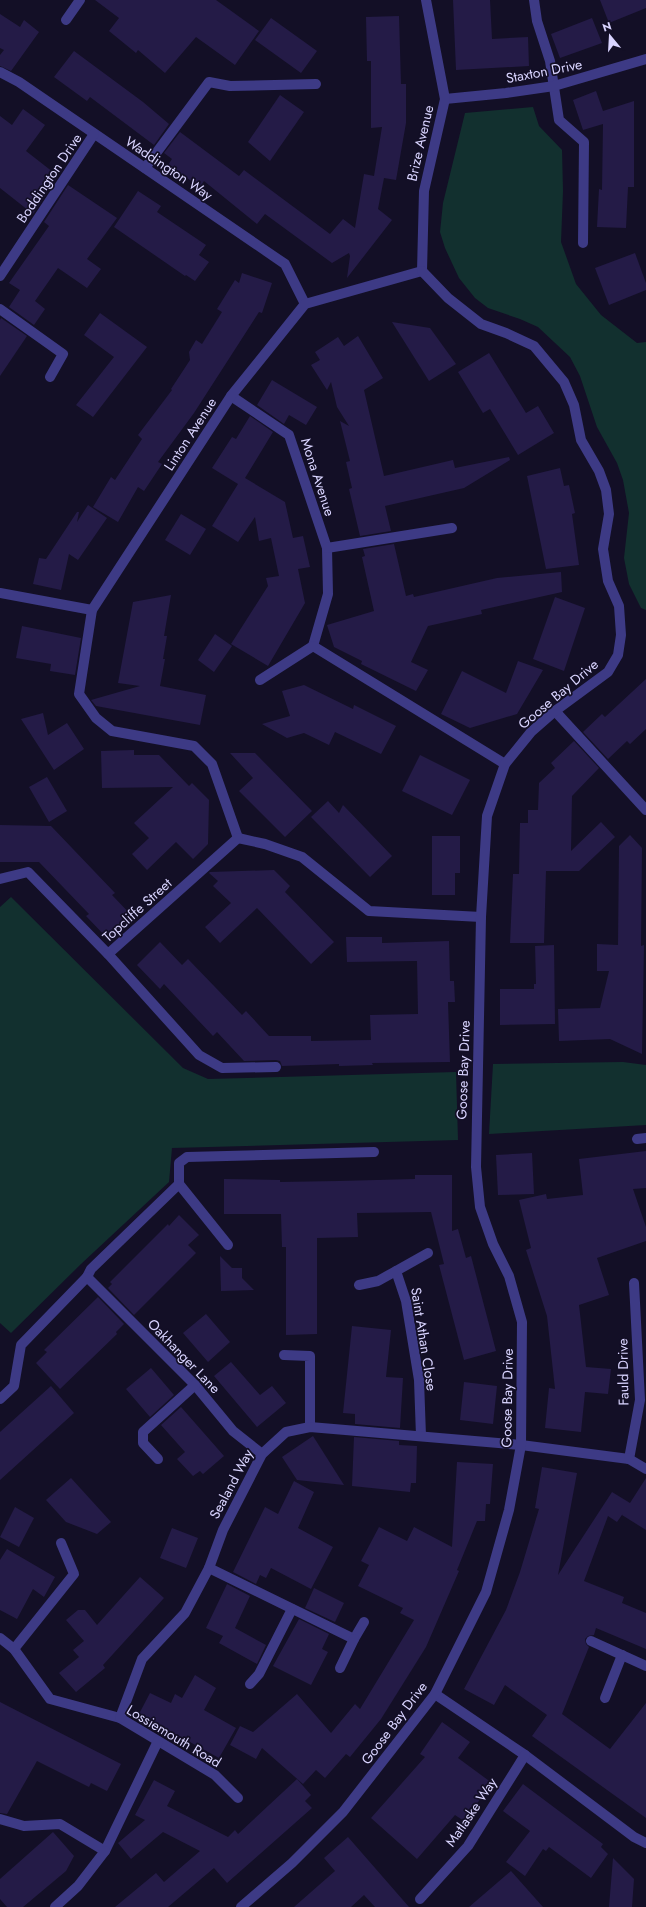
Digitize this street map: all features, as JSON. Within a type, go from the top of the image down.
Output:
[{"type":"street","points":[[66,20],[80,0]]},
{"type":"street","name":"Brize Avenue","points":[[422,270],[424,191],[445,99],[426,0]]},
{"type":"street","points":[[534,0],[537,20],[550,62],[559,120],[584,142],[583,243]]},
{"type":"street","name":"Staxton Drive","points":[[445,99],[506,93],[554,86],[646,59]]},
{"type":"street","name":"Waddington Way","points":[[0,72],[19,82],[285,264],[305,304]]},
{"type":"street","points":[[145,168],[209,82],[230,86],[316,84]]},
{"type":"street","name":"Boddington Drive","points":[[0,276],[94,134]]},
{"type":"street","points":[[305,304],[422,270]]},
{"type":"street","name":"Goose Bay Drive","points":[[241,1907],[292,1863],[343,1812],[435,1694],[486,1592],[509,1510],[521,1445],[522,1322],[509,1276],[492,1244],[480,1207],[476,1167],[481,917],[487,816],[505,764],[531,732],[555,711],[608,672],[618,656],[621,635],[619,606],[608,581],[603,549],[609,514],[606,490],[599,471],[581,440],[574,405],[564,382],[534,346],[506,333],[481,324],[448,298],[422,270]]},
{"type":"street","name":"Linton Avenue","points":[[92,610],[232,396],[305,304]]},
{"type":"street","points":[[0,309],[63,354],[50,377]]},
{"type":"street","name":"Mona Avenue","points":[[232,396],[289,435],[327,548],[328,594],[313,646]]},
{"type":"street","points":[[327,548],[452,528]]},
{"type":"street","points":[[0,593],[92,610],[80,694],[96,718],[112,731],[194,746],[212,764],[238,838],[265,844],[302,857],[369,912],[481,917]]},
{"type":"street","points":[[260,680],[313,646],[505,764]]},
{"type":"street","points":[[555,711],[646,810]]},
{"type":"street","name":"Topcliffe Street","points":[[0,879],[28,872],[108,954],[238,838]]},
{"type":"street","points":[[108,954],[199,1054],[222,1068],[276,1067]]},
{"type":"street","points":[[228,1245],[179,1184],[179,1163],[187,1157],[374,1152]]},
{"type":"street","points":[[0,1399],[14,1386],[21,1345],[87,1277],[92,1269],[179,1184]]},
{"type":"street","name":"Saint Athan Close","points":[[359,1285],[378,1281],[428,1253]]},
{"type":"street","name":"Saint Athan Close","points":[[396,1272],[406,1301],[419,1380],[421,1436]]},
{"type":"street","name":"Oakhanger Lane","points":[[87,1277],[195,1385],[233,1431],[262,1454]]},
{"type":"street","name":"Fauld Drive","points":[[629,1459],[640,1400],[634,1283]]},
{"type":"street","points":[[284,1355],[310,1356],[310,1427]]},
{"type":"street","points":[[158,1459],[143,1443],[143,1432],[195,1385]]},
{"type":"street","name":"Sealand Way","points":[[120,1718],[142,1660],[185,1613],[209,1568],[223,1530],[262,1454],[286,1432],[310,1427],[521,1445]]},
{"type":"street","points":[[521,1445],[629,1459],[646,1469]]},
{"type":"street","points":[[14,1649],[74,1574],[61,1543]]},
{"type":"street","points":[[209,1568],[354,1639]]},
{"type":"street","points":[[250,1684],[259,1674],[292,1609]]},
{"type":"street","points":[[340,1668],[364,1622]]},
{"type":"street","name":"Lossiemouth Road","points":[[0,1638],[14,1649],[50,1699],[120,1718],[215,1775],[238,1798]]},
{"type":"street","points":[[591,1641],[646,1666]]},
{"type":"street","points":[[604,1698],[622,1655]]},
{"type":"street","points":[[435,1694],[525,1755],[634,1837],[646,1843]]},
{"type":"street","points":[[55,1907],[78,1886],[105,1851],[158,1741]]},
{"type":"street","name":"Matlaske Way","points":[[420,1899],[468,1846],[525,1755]]},
{"type":"street","points":[[0,1819],[24,1826],[60,1824],[105,1851]]},
{"type":"green space","points":[[533,107],[539,126],[562,150],[563,191],[561,242],[576,284],[601,315],[637,343],[646,342],[646,610],[641,608],[629,584],[624,558],[629,513],[623,480],[617,463],[597,427],[580,376],[570,357],[538,327],[488,308],[475,298],[459,278],[445,248],[440,232],[443,203],[465,113]]},
{"type":"green space","points":[[11,897],[183,1068],[208,1079],[456,1072],[458,1140],[172,1148],[169,1182],[81,1264],[11,1333],[0,1323],[0,907]]},
{"type":"green space","points":[[623,1062],[646,1065],[646,1125],[489,1134],[493,1064]]},
{"type":"building","points":[[95,0],[216,0],[259,31],[235,65],[196,37],[165,73],[138,50],[136,53],[109,31],[119,18]]},
{"type":"building","points":[[453,0],[490,0],[492,39],[528,37],[529,66],[456,70]]},
{"type":"building","points":[[600,0],[646,0],[646,8],[609,23]]},
{"type":"building","points":[[0,14],[20,27],[24,20],[39,32],[11,71],[0,66],[0,55],[4,50],[0,48]]},
{"type":"building","points":[[399,16],[401,84],[406,84],[406,123],[396,180],[384,178],[378,209],[392,220],[347,278],[350,256],[349,253],[332,263],[265,214],[257,224],[204,181],[200,187],[168,165],[172,159],[164,153],[180,132],[239,176],[244,170],[330,234],[343,219],[355,228],[364,174],[374,176],[382,127],[371,128],[371,61],[367,61],[366,17]]},
{"type":"building","points":[[271,18],[317,51],[301,73],[255,40]]},
{"type":"building","points":[[592,18],[602,43],[560,58],[551,34]]},
{"type":"building","points":[[74,51],[143,102],[169,124],[154,145],[90,97],[87,101],[54,77]]},
{"type":"building","points":[[596,91],[603,111],[634,101],[634,187],[628,187],[626,228],[597,227],[599,189],[602,190],[603,124],[583,130],[573,100]]},
{"type":"building","points":[[280,95],[304,112],[270,161],[248,142]]},
{"type":"building","points":[[23,109],[45,125],[26,151],[58,176],[33,214],[0,188],[0,116],[12,125]]},
{"type":"building","points":[[68,185],[117,218],[87,259],[101,269],[87,288],[58,268],[35,301],[45,309],[34,325],[9,307],[20,290],[9,283],[49,226],[44,222]]},
{"type":"building","points":[[138,191],[161,206],[157,212],[206,245],[199,255],[209,262],[195,281],[186,275],[185,276],[114,227]]},
{"type":"building","points":[[635,253],[646,283],[646,290],[609,305],[595,268]]},
{"type":"building","points":[[242,273],[272,283],[262,313],[259,312],[194,413],[158,462],[162,464],[144,491],[138,487],[118,522],[93,507],[111,477],[115,480],[142,439],[138,435],[172,390],[171,389],[190,360],[189,352],[196,340],[202,344],[222,312],[217,309],[235,280],[239,283]]},
{"type":"building","points":[[100,313],[147,347],[93,417],[76,405],[114,357],[84,335]]},
{"type":"building","points":[[1,318],[27,336],[0,376],[0,320]]},
{"type":"building","points":[[392,322],[430,328],[456,364],[429,381]]},
{"type":"building","points":[[358,336],[383,378],[364,390],[384,476],[453,460],[455,468],[509,457],[510,460],[464,488],[385,506],[391,531],[360,536],[349,489],[352,488],[346,462],[350,461],[340,421],[349,426],[337,407],[331,382],[327,390],[311,365],[320,360],[315,352],[338,337],[344,346]]},
{"type":"building","points":[[489,353],[526,413],[538,406],[554,433],[518,455],[490,409],[483,413],[458,372]]},
{"type":"building","points":[[272,380],[317,407],[306,425],[289,415],[284,424],[257,405]]},
{"type":"building","points":[[250,416],[273,432],[245,478],[285,502],[293,538],[303,536],[310,567],[298,569],[305,603],[268,666],[231,644],[268,586],[266,578],[279,576],[271,538],[259,541],[255,517],[238,542],[212,526],[238,484],[212,468],[232,437],[236,439]]},
{"type":"building","points":[[560,468],[564,486],[569,485],[575,513],[572,514],[579,565],[546,569],[527,476]]},
{"type":"building","points":[[88,505],[107,518],[78,560],[69,554],[61,590],[33,584],[39,558],[46,559],[77,512],[79,512],[77,522]]},
{"type":"building","points":[[181,514],[206,529],[190,555],[165,540]]},
{"type":"building","points":[[394,544],[406,596],[413,594],[414,597],[497,578],[561,572],[562,592],[481,610],[482,614],[428,626],[411,662],[428,670],[416,691],[361,664],[362,661],[334,647],[327,625],[374,611],[362,557],[365,556],[363,549]]},
{"type":"building","points":[[171,595],[164,636],[167,636],[163,659],[165,659],[160,686],[206,695],[200,725],[96,706],[91,700],[140,686],[118,683],[133,602]]},
{"type":"building","points":[[555,597],[585,608],[564,671],[533,659]]},
{"type":"building","points":[[22,626],[81,638],[75,675],[50,671],[51,664],[16,658]]},
{"type":"building","points":[[215,634],[232,646],[214,672],[198,660]]},
{"type":"building","points":[[518,661],[543,670],[517,714],[470,728],[441,714],[462,671],[506,693]]},
{"type":"building","points":[[646,679],[646,729],[630,744],[627,741],[608,759],[583,732],[602,714],[605,717]]},
{"type":"building","points":[[304,685],[353,709],[354,705],[396,726],[381,754],[335,732],[329,745],[304,733],[287,738],[262,724],[290,716],[282,691]]},
{"type":"building","points":[[43,713],[48,735],[67,723],[84,749],[54,770],[21,719]]},
{"type":"building","points":[[574,741],[599,768],[572,796],[571,851],[601,822],[615,837],[579,871],[546,871],[544,943],[510,943],[513,874],[519,874],[520,823],[528,823],[528,810],[538,810],[539,783],[555,768],[551,763]]},
{"type":"building","points":[[134,750],[134,755],[159,755],[189,786],[192,783],[209,800],[208,844],[193,859],[176,842],[147,870],[132,854],[149,838],[134,823],[173,787],[102,788],[101,751]]},
{"type":"building","points":[[230,753],[255,753],[312,811],[285,837],[239,791],[253,778]]},
{"type":"building","points":[[420,755],[470,780],[452,815],[402,791]]},
{"type":"building","points":[[47,777],[67,811],[49,822],[29,787]]},
{"type":"building","points":[[328,801],[339,813],[343,805],[392,856],[370,877],[311,817]]},
{"type":"building","points":[[0,825],[51,826],[115,893],[112,895],[132,916],[108,939],[86,916],[89,914],[39,862],[0,862]]},
{"type":"building","points":[[630,835],[642,848],[641,946],[644,945],[642,1054],[610,1039],[559,1041],[558,1009],[600,1008],[609,971],[597,971],[597,944],[618,945],[619,846]]},
{"type":"building","points":[[432,836],[460,836],[460,873],[455,873],[455,895],[432,895]]},
{"type":"building","points":[[274,870],[290,886],[285,892],[334,942],[311,964],[257,908],[220,943],[205,927],[231,903],[213,886],[218,881],[209,873],[210,872]]},
{"type":"building","points":[[346,937],[382,937],[382,943],[449,941],[450,981],[454,981],[455,1002],[448,1002],[450,1062],[372,1063],[373,1065],[339,1066],[339,1064],[282,1066],[280,1061],[276,1060],[244,1061],[217,1032],[213,1036],[164,984],[160,989],[137,965],[160,942],[182,965],[188,959],[242,1015],[246,1011],[269,1036],[311,1036],[311,1041],[371,1040],[370,1015],[418,1014],[417,961],[347,962]]},
{"type":"building","points":[[554,945],[555,1024],[500,1025],[500,989],[534,989],[534,984],[536,984],[535,946]]},
{"type":"building","points":[[646,1151],[646,1188],[633,1189],[646,1227],[646,1241],[597,1258],[609,1295],[579,1305],[586,1367],[611,1369],[608,1394],[585,1392],[581,1432],[545,1428],[549,1388],[555,1389],[547,1316],[526,1250],[531,1248],[519,1200],[546,1194],[547,1199],[583,1195],[579,1159]]},
{"type":"building","points":[[532,1153],[534,1194],[498,1195],[496,1155]]},
{"type":"building","points":[[415,1175],[452,1175],[452,1231],[458,1229],[466,1258],[471,1256],[496,1351],[464,1360],[439,1265],[444,1264],[431,1212],[357,1213],[358,1237],[317,1238],[317,1334],[286,1335],[286,1247],[282,1247],[281,1214],[224,1214],[224,1179],[280,1180],[280,1182],[338,1181],[415,1179]]},
{"type":"building","points":[[179,1215],[199,1235],[188,1245],[196,1253],[134,1315],[108,1288],[112,1284],[110,1282],[168,1224],[169,1226]]},
{"type":"building","points":[[220,1256],[232,1268],[242,1268],[242,1278],[254,1290],[221,1291]]},
{"type":"building","points":[[98,1297],[124,1324],[116,1332],[117,1334],[60,1389],[36,1363],[47,1352],[44,1350]]},
{"type":"building","points":[[206,1314],[230,1342],[208,1362],[183,1333]]},
{"type":"building","points":[[352,1326],[391,1330],[386,1377],[403,1378],[400,1428],[355,1424],[355,1414],[343,1413]]},
{"type":"building","points":[[231,1362],[260,1395],[272,1386],[286,1403],[257,1427],[214,1376]]},
{"type":"building","points":[[151,1368],[174,1395],[150,1417],[126,1389]]},
{"type":"building","points":[[464,1382],[497,1386],[493,1424],[460,1420]]},
{"type":"building","points":[[51,1386],[74,1413],[0,1480],[0,1432]]},
{"type":"building","points":[[181,1407],[224,1456],[203,1474],[200,1471],[193,1476],[177,1459],[185,1452],[161,1425]]},
{"type":"building","points":[[313,1436],[344,1485],[297,1480],[282,1457]]},
{"type":"building","points":[[354,1437],[399,1441],[399,1445],[417,1446],[416,1483],[411,1483],[410,1492],[352,1486]]},
{"type":"building","points":[[457,1462],[493,1464],[490,1504],[486,1504],[485,1521],[477,1521],[457,1570],[459,1571],[426,1647],[381,1719],[350,1757],[346,1754],[325,1778],[316,1770],[303,1784],[262,1748],[256,1759],[230,1745],[240,1726],[253,1732],[297,1694],[331,1733],[355,1704],[360,1709],[414,1620],[400,1613],[403,1608],[358,1586],[369,1565],[361,1561],[379,1527],[407,1541],[414,1527],[452,1547]]},
{"type":"building","points":[[542,1467],[577,1473],[558,1575],[612,1492],[630,1503],[646,1478],[646,1530],[622,1515],[624,1512],[617,1522],[608,1516],[584,1581],[624,1597],[622,1603],[646,1613],[646,1649],[596,1628],[594,1635],[588,1636],[585,1639],[586,1644],[589,1647],[562,1714],[610,1749],[646,1703],[646,1818],[532,1736],[547,1715],[505,1685],[494,1705],[464,1689],[506,1610],[520,1572],[539,1509],[535,1508]]},
{"type":"building","points":[[71,1478],[111,1522],[97,1534],[66,1522],[46,1500]]},
{"type":"building","points":[[294,1481],[314,1492],[298,1528],[333,1547],[311,1589],[271,1568],[266,1578],[260,1575],[256,1584],[233,1572],[265,1507],[278,1514]]},
{"type":"building","points":[[15,1507],[34,1518],[19,1547],[0,1537]]},
{"type":"building","points":[[172,1528],[198,1538],[186,1568],[160,1558]]},
{"type":"building","points":[[7,1549],[55,1577],[44,1597],[33,1589],[17,1619],[0,1610],[0,1560]]},
{"type":"building","points":[[140,1577],[164,1598],[103,1665],[105,1668],[76,1692],[59,1673],[79,1657],[73,1650],[84,1641],[66,1620],[78,1610],[85,1610],[97,1625]]},
{"type":"building","points":[[227,1584],[250,1596],[235,1628],[266,1645],[257,1664],[219,1643],[223,1636],[206,1628]]},
{"type":"building","points":[[314,1588],[344,1603],[335,1622],[305,1608]]},
{"type":"building","points":[[299,1619],[329,1634],[322,1649],[328,1652],[311,1685],[273,1666]]},
{"type":"building","points":[[195,1675],[216,1688],[204,1710],[236,1728],[219,1758],[139,1714],[150,1693],[171,1703],[175,1694],[182,1698]]},
{"type":"building","points":[[0,1702],[121,1764],[107,1791],[91,1783],[89,1787],[37,1761],[7,1814],[0,1813]]},
{"type":"building","points":[[442,1722],[470,1742],[458,1758],[492,1783],[464,1821],[455,1815],[417,1859],[371,1818],[425,1757],[420,1754]]},
{"type":"building","points":[[297,1779],[311,1795],[305,1801],[312,1808],[227,1883],[214,1868],[168,1907],[115,1907],[156,1873],[164,1882],[200,1851],[163,1832],[131,1859],[118,1843],[145,1820],[135,1815],[154,1780],[175,1791],[167,1806],[228,1837],[235,1830],[238,1834]]},
{"type":"building","points":[[523,1784],[603,1844],[601,1847],[608,1854],[591,1878],[549,1847],[546,1851],[543,1849],[525,1876],[506,1862],[530,1831],[503,1811]]},
{"type":"building","points":[[53,1832],[74,1856],[66,1871],[23,1907],[7,1907],[0,1899],[0,1879]]},
{"type":"building","points":[[348,1837],[409,1907],[375,1907],[364,1895],[351,1907],[294,1907],[335,1871],[324,1858]]},
{"type":"building","points":[[613,1858],[634,1879],[632,1907],[609,1907]]},
{"type":"building","points":[[511,1871],[543,1907],[469,1907]]}]
